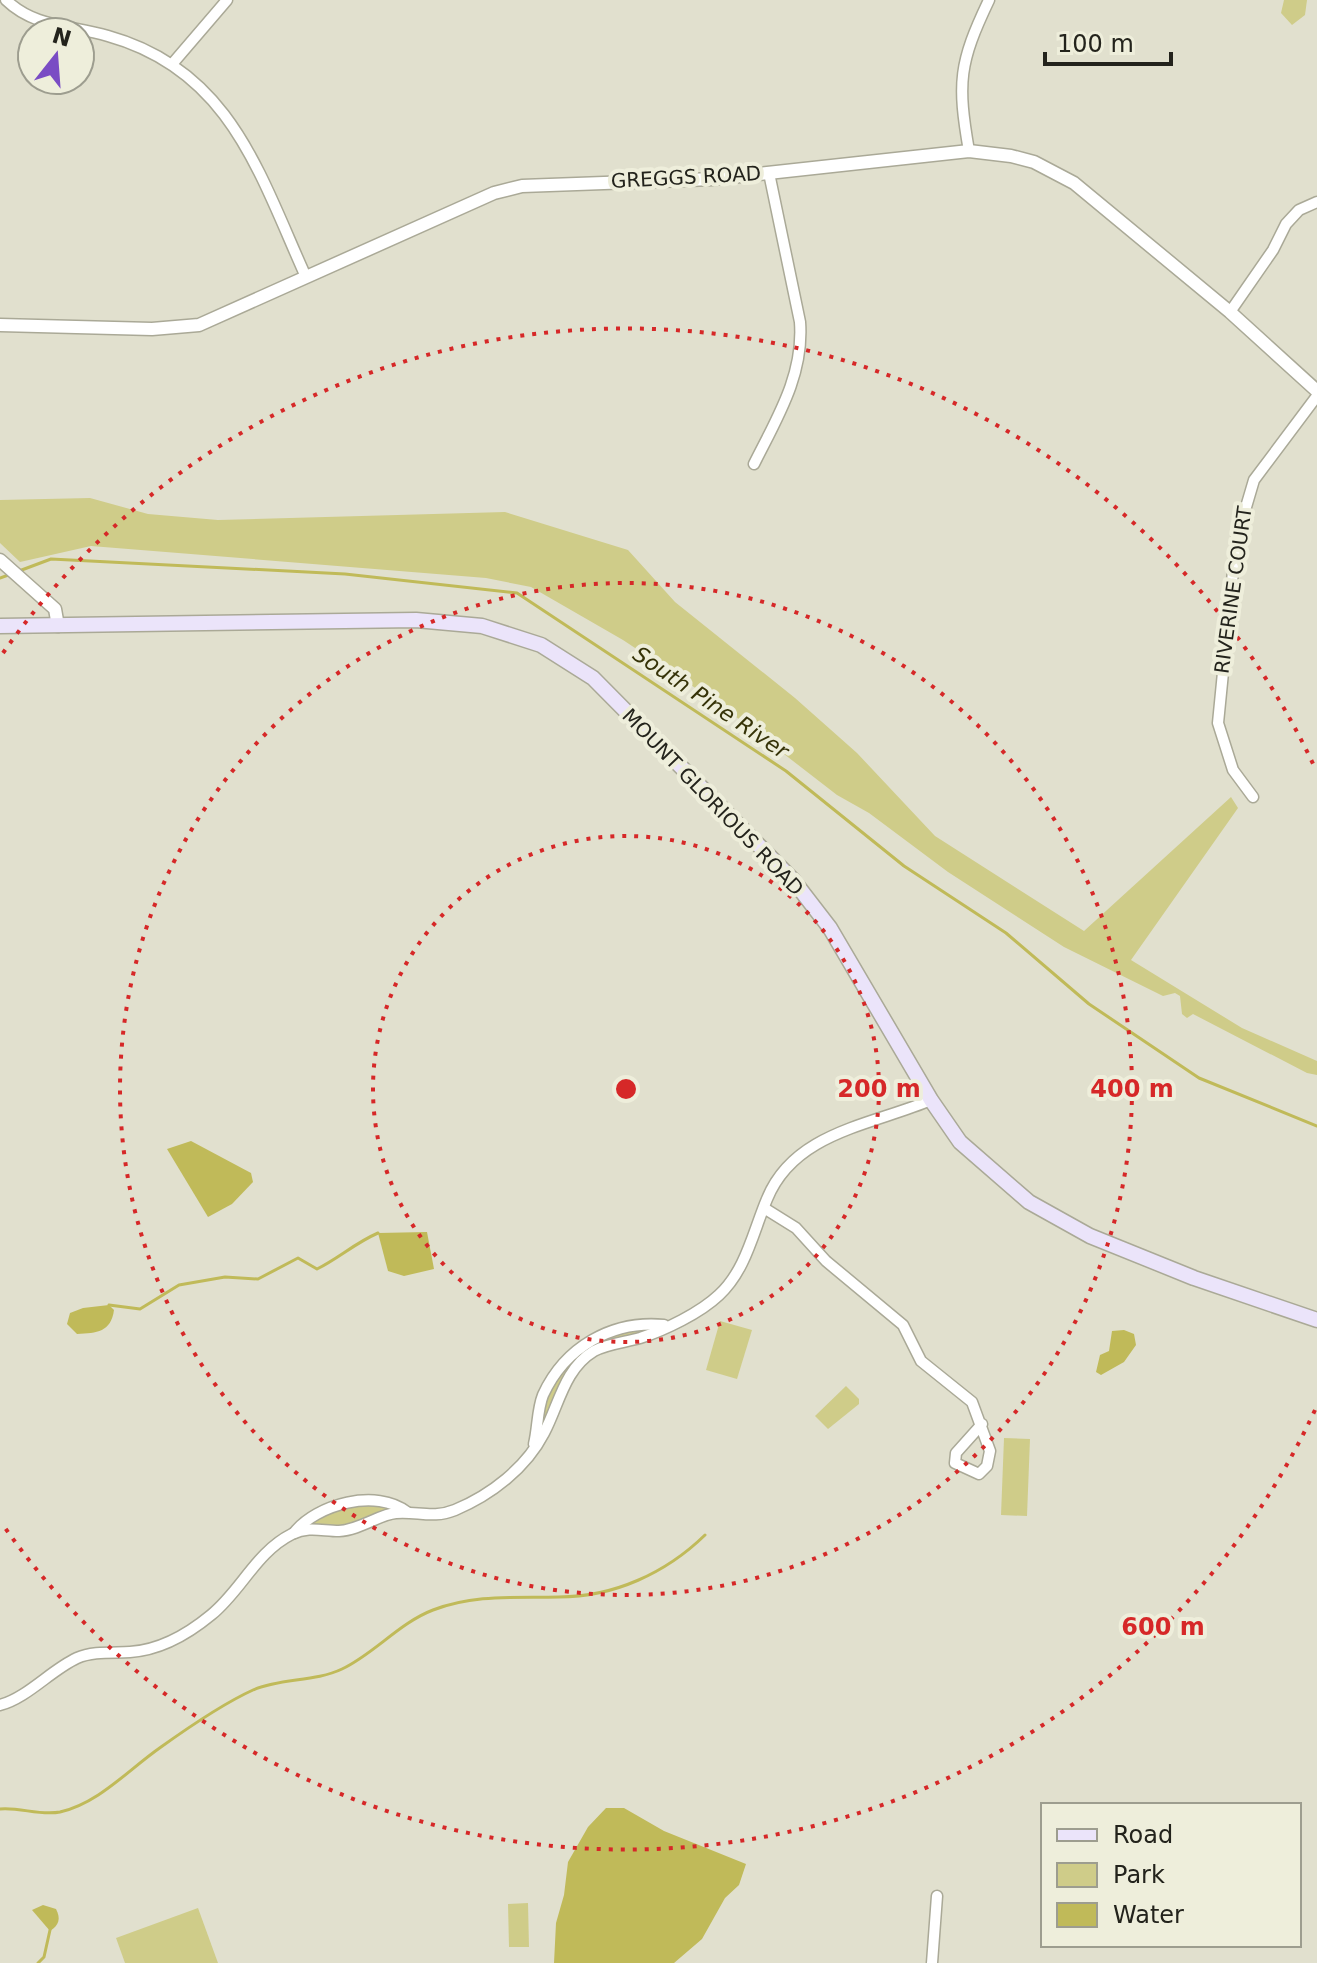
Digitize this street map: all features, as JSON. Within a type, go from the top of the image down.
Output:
[{"type":"main road","name":"MOUNT GLORIOUS ROAD","points":[[0,626],[416,620],[482,626],[541,645],[593,678],[793,880],[830,928],[931,1100],[960,1142],[1029,1202],[1090,1236],[1194,1278],[1317,1320]]},
{"type":"street","points":[[6,0],[19,13],[43,23],[107,35],[173,63],[215,100],[246,143],[306,277]]},
{"type":"street","points":[[173,63],[227,0]]},
{"type":"street","points":[[969,151],[961,81],[968,44],[989,0]]},
{"type":"street","name":"GREGGS ROAD","points":[[0,325],[177,328],[216,318],[494,193],[522,186],[690,180],[969,151],[1034,162],[1074,183],[1230,312],[1317,393]]},
{"type":"street","points":[[754,464],[796,376],[802,344],[769,173]]},
{"type":"street","points":[[1230,312],[1273,250],[1286,224],[1299,210],[1317,202]]},
{"type":"street","name":"RIVERINE COURT","points":[[1253,797],[1228,760],[1218,723],[1236,541],[1254,480],[1317,393]]},
{"type":"street","points":[[0,560],[55,609],[58,626]]},
{"type":"street","points":[[0,1705],[80,1656],[163,1645],[189,1631],[214,1613],[274,1545],[294,1533],[315,1528],[338,1531],[369,1525],[394,1512],[424,1517],[451,1512],[482,1497],[513,1473],[533,1450],[570,1376],[594,1351],[644,1337],[696,1314],[720,1294],[738,1271],[777,1179],[804,1150],[861,1124],[931,1100]]},
{"type":"street","points":[[764,1208],[796,1228],[850,1282],[903,1325],[921,1361],[972,1402],[982,1424],[990,1451],[987,1466],[979,1474],[955,1463],[956,1453],[982,1424]]},
{"type":"street","points":[[533,1450],[543,1396],[560,1367],[598,1335],[637,1323],[666,1325]]},
{"type":"street","points":[[560,1367],[570,1376]]},
{"type":"street","points":[[294,1533],[304,1520],[341,1504],[388,1502],[409,1515]]},
{"type":"street","points":[[932,1963],[937,1896]]},
{"type":"green space","points":[[1284,0],[1307,0],[1305,15],[1292,25],[1281,13]]},
{"type":"green space","points":[[90,498],[148,514],[218,520],[505,512],[628,550],[675,602],[795,698],[857,753],[935,836],[1084,931],[1231,797],[1238,808],[1131,960],[1242,1028],[1317,1061],[1317,1075],[1307,1073],[1193,1014],[1187,1018],[1182,1014],[1180,996],[1175,993],[1163,996],[1064,947],[948,872],[869,813],[837,795],[718,703],[623,640],[531,587],[486,578],[91,546],[20,562],[0,543],[0,500]]},
{"type":"green space","points":[[720,1321],[752,1330],[737,1379],[706,1370]]},
{"type":"green space","points":[[666,1325],[594,1351],[577,1367],[544,1433],[536,1437],[541,1402],[560,1367],[598,1335]]},
{"type":"green space","points":[[846,1386],[859,1399],[859,1404],[828,1429],[815,1416]]},
{"type":"green space","points":[[1004,1438],[1030,1439],[1027,1516],[1001,1515]]},
{"type":"green space","points":[[388,1502],[394,1513],[361,1525],[325,1528],[304,1520],[341,1504]]},
{"type":"green space","points":[[528,1903],[529,1947],[509,1947],[508,1904]]},
{"type":"green space","points":[[198,1908],[218,1963],[125,1963],[116,1938]]},
{"type":"water","points":[[191,1141],[251,1173],[253,1182],[232,1204],[208,1217],[167,1149]]},
{"type":"water","points":[[427,1232],[434,1269],[404,1276],[388,1271],[378,1233]]},
{"type":"water","points":[[109,1305],[114,1310],[110,1323],[102,1330],[77,1334],[67,1324],[70,1313]]},
{"type":"water","points":[[1124,1330],[1134,1334],[1136,1345],[1124,1362],[1101,1375],[1096,1372],[1100,1355],[1109,1351],[1112,1331]]},
{"type":"water","points":[[606,1808],[624,1808],[664,1831],[746,1864],[739,1885],[725,1898],[702,1939],[674,1963],[554,1963],[556,1923],[564,1895],[568,1862],[588,1827]]},
{"type":"water","points":[[43,1905],[56,1909],[59,1919],[50,1931],[32,1910]]},
{"type":"waterway","name":"South Pine River","points":[[19,571],[51,559],[345,574],[517,593],[786,771],[904,866],[1006,933],[1089,1004],[1199,1078],[1317,1126]]},
{"type":"waterway","name":"South Pine River","points":[[0,578],[11,574]]},
{"type":"waterway","points":[[109,1305],[140,1309],[179,1285],[225,1277],[258,1279],[298,1258],[317,1269],[378,1233]]},
{"type":"waterway","points":[[0,1809],[52,1813],[74,1808],[100,1794],[172,1739],[229,1702],[263,1686],[342,1669],[433,1610],[480,1599],[600,1593],[656,1571],[690,1549],[705,1535]]},
{"type":"waterway","points":[[38,1963],[44,1957],[50,1930]]}]
